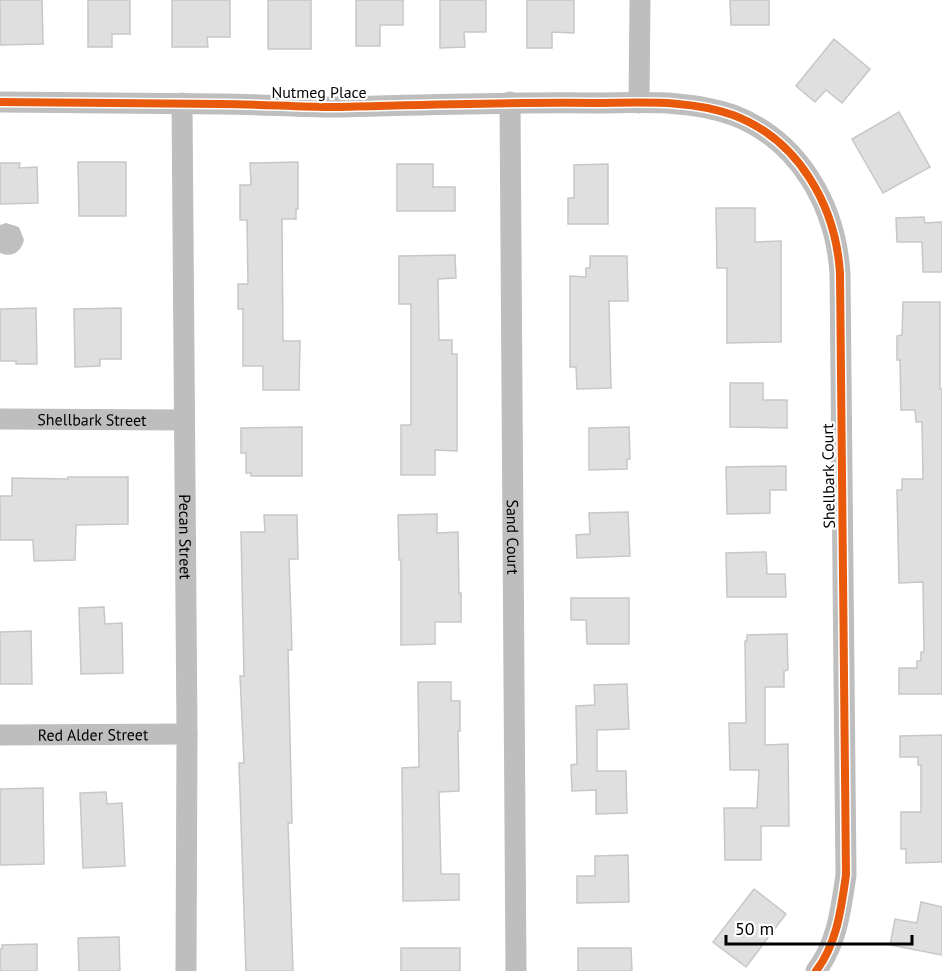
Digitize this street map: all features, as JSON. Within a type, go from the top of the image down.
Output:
[{"type":"street","points":[[639,103],[640,0]]},
{"type":"street","name":"Nutmeg Place","points":[[0,102],[331,107],[510,102],[639,103]]},
{"type":"street","name":"Sand Court","points":[[510,102],[516,971]]},
{"type":"street","name":"Pecan Street","points":[[182,103],[187,734],[186,971]]},
{"type":"street","name":"Shellbark Court","points":[[639,103],[687,104],[734,116],[754,126],[779,143],[801,164],[828,211],[836,236],[840,274],[846,875],[834,938],[824,961],[816,971]]},
{"type":"street","name":"Shellbark Street","points":[[0,419],[184,420]]},
{"type":"street","name":"Red Alder Street","points":[[0,735],[187,734]]},
{"type":"shaded area","points":[[6,223],[19,227],[24,240],[18,251],[8,255],[0,253],[0,225]]},
{"type":"building","points":[[0,0],[42,0],[43,44],[0,45]]},
{"type":"building","points":[[88,0],[130,0],[130,34],[112,34],[112,47],[88,47]]},
{"type":"building","points":[[172,0],[230,0],[230,37],[207,37],[208,47],[172,47]]},
{"type":"building","points":[[268,0],[311,0],[311,49],[268,49]]},
{"type":"building","points":[[356,0],[403,0],[403,25],[380,25],[380,46],[356,46]]},
{"type":"building","points":[[440,0],[486,0],[486,32],[464,32],[465,47],[440,48]]},
{"type":"building","points":[[527,0],[574,0],[574,33],[552,32],[552,48],[527,48]]},
{"type":"building","points":[[730,0],[769,0],[769,25],[731,25]]},
{"type":"building","points":[[834,39],[870,69],[842,103],[826,90],[815,102],[796,86]]},
{"type":"building","points":[[899,112],[930,167],[883,193],[852,139]]},
{"type":"building","points":[[78,162],[126,162],[126,216],[79,216]]},
{"type":"building","points":[[298,162],[296,219],[282,219],[283,341],[300,341],[299,390],[263,390],[263,366],[243,366],[243,309],[238,309],[238,284],[248,284],[247,220],[240,220],[240,185],[251,185],[250,163]]},
{"type":"building","points":[[0,163],[20,163],[19,168],[37,167],[38,203],[0,204]]},
{"type":"building","points":[[397,164],[433,164],[433,187],[455,187],[455,211],[397,211]]},
{"type":"building","points":[[608,164],[608,224],[568,224],[568,198],[574,198],[574,165]]},
{"type":"building","points":[[716,208],[755,208],[755,242],[781,241],[781,342],[727,343],[727,268],[717,268]]},
{"type":"building","points":[[924,217],[925,223],[942,222],[942,272],[923,272],[922,242],[897,242],[896,218]]},
{"type":"building","points":[[455,255],[456,278],[438,279],[439,340],[452,340],[452,354],[457,354],[457,451],[435,450],[435,475],[401,475],[401,425],[411,425],[411,304],[399,304],[399,256]]},
{"type":"building","points":[[590,256],[627,256],[628,301],[609,301],[611,388],[577,389],[576,367],[570,367],[570,276],[586,277],[586,268],[590,268]]},
{"type":"building","points":[[903,302],[940,302],[942,694],[899,694],[899,668],[917,668],[917,661],[921,661],[921,652],[924,652],[923,582],[899,583],[897,490],[902,490],[902,479],[923,479],[922,422],[916,422],[915,410],[901,410],[897,336],[902,335]]},
{"type":"building","points":[[36,308],[37,364],[0,361],[0,309]]},
{"type":"building","points":[[121,308],[121,359],[100,359],[100,366],[75,367],[74,309]]},
{"type":"building","points":[[730,383],[763,383],[763,400],[787,400],[787,428],[730,427]]},
{"type":"building","points":[[302,427],[302,476],[251,476],[251,473],[246,473],[246,453],[241,453],[241,428]]},
{"type":"building","points":[[629,427],[630,459],[627,459],[627,469],[589,470],[589,428]]},
{"type":"building","points":[[786,466],[786,490],[770,490],[770,513],[727,514],[726,467]]},
{"type":"building","points":[[68,477],[128,477],[128,524],[76,525],[75,560],[34,561],[33,540],[0,540],[0,496],[12,496],[12,478],[68,479]]},
{"type":"building","points":[[628,512],[630,556],[577,558],[576,535],[590,534],[589,513]]},
{"type":"building","points":[[437,514],[437,533],[458,532],[461,622],[435,622],[435,644],[401,645],[401,560],[399,560],[398,515]]},
{"type":"building","points":[[264,515],[297,515],[298,559],[289,559],[292,650],[288,650],[292,823],[288,823],[293,971],[246,971],[239,763],[244,763],[240,676],[244,676],[241,532],[265,532]]},
{"type":"building","points":[[766,552],[767,574],[785,574],[786,597],[727,597],[726,553]]},
{"type":"building","points":[[571,598],[629,598],[629,644],[587,644],[586,620],[571,620]]},
{"type":"building","points":[[104,607],[105,624],[122,623],[123,673],[81,674],[79,608]]},
{"type":"building","points":[[31,631],[32,684],[0,684],[0,632]]},
{"type":"building","points":[[787,634],[788,670],[784,671],[784,687],[765,687],[765,745],[788,744],[789,826],[761,826],[761,860],[725,860],[724,808],[757,808],[759,770],[730,770],[729,723],[746,723],[745,641],[747,641],[747,635]]},
{"type":"building","points":[[418,682],[451,682],[451,701],[460,701],[459,791],[439,792],[441,874],[459,874],[459,900],[403,901],[402,768],[419,767]]},
{"type":"building","points":[[627,684],[629,729],[597,730],[597,771],[626,771],[627,813],[596,814],[596,790],[572,791],[571,765],[577,764],[576,706],[595,705],[594,685]]},
{"type":"building","points":[[942,735],[942,862],[906,863],[906,849],[901,849],[901,812],[921,812],[921,765],[918,765],[918,757],[900,757],[900,736]]},
{"type":"building","points":[[43,788],[44,864],[0,865],[0,789]]},
{"type":"building","points":[[106,792],[107,804],[122,803],[125,866],[83,868],[80,793]]},
{"type":"building","points":[[628,855],[629,902],[577,903],[577,876],[595,876],[595,856]]},
{"type":"building","points":[[754,889],[786,914],[746,967],[713,942]]},
{"type":"building","points":[[921,902],[942,907],[942,955],[890,945],[895,919],[917,923]]},
{"type":"building","points":[[119,937],[120,971],[79,971],[78,938]]},
{"type":"building","points":[[37,944],[37,971],[0,971],[2,945]]},
{"type":"building","points":[[401,948],[460,948],[460,971],[401,971]]},
{"type":"building","points":[[578,948],[631,948],[632,971],[578,971]]},
{"type":"cycle path","points":[[0,102],[334,107],[528,103],[681,104],[733,115],[756,126],[795,158],[810,178],[822,200],[831,224],[840,274],[846,875],[840,913],[833,938],[816,971]]}]
